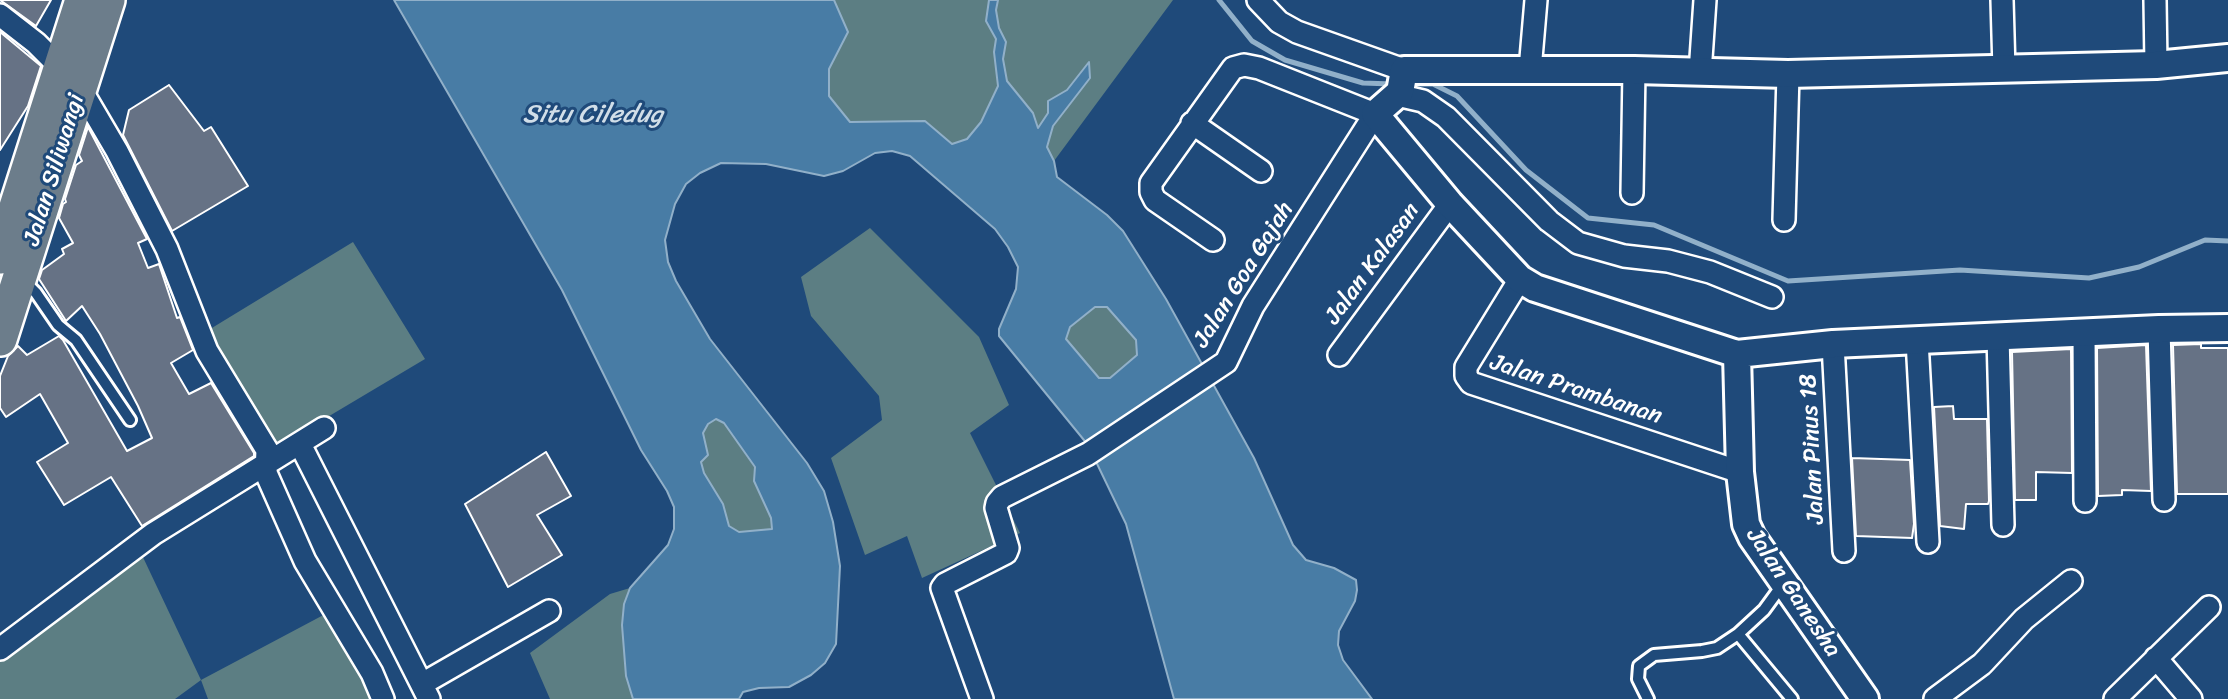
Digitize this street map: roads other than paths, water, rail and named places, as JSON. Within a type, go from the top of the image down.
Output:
[{"type":"main road","name":"Jalan Siliwangi","points":[[70,78],[82,0]]},
{"type":"main road","name":"Jalan Siliwangi","points":[[0,339],[10,268],[70,78],[108,0]]},
{"type":"street","points":[[1258,0],[1279,22],[1401,84],[1446,117],[1549,221],[1578,243],[1625,256],[1689,266],[1772,297]]},
{"type":"street","points":[[1530,71],[1536,0]]},
{"type":"street","points":[[1700,73],[1705,0]]},
{"type":"street","points":[[2002,0],[2004,70]]},
{"type":"street","points":[[2155,0],[2156,65]]},
{"type":"street","points":[[0,15],[36,43],[70,78],[117,151],[161,238],[207,351],[267,450],[266,473],[305,561],[372,673],[383,699]]},
{"type":"street","points":[[1375,114],[1401,84],[1530,71],[1634,70],[1788,74],[2004,70],[2156,65],[2228,58]]},
{"type":"street","points":[[1213,240],[1155,200],[1151,183],[1233,68],[1244,65],[1259,68],[1375,114],[1450,204],[1520,279],[1535,288],[1737,354],[1833,344],[2228,328]]},
{"type":"street","points":[[1632,192],[1634,70]]},
{"type":"street","points":[[1784,220],[1788,74]]},
{"type":"street","name":"Jalan Goa Gajah","points":[[982,699],[942,588],[1006,553],[1008,548],[996,508],[1002,497],[1088,454],[1226,362],[1253,306],[1375,114]]},
{"type":"street","points":[[1192,123],[1261,171]]},
{"type":"street","name":"Jalan Kalasan","points":[[1339,355],[1450,204]]},
{"type":"street","name":"Jalan Prambanan","points":[[1520,279],[1466,367],[1466,376],[1471,383],[1740,472]]},
{"type":"street","points":[[2159,329],[2164,500]]},
{"type":"street","points":[[2084,332],[2085,501]]},
{"type":"street","points":[[1998,336],[2003,525]]},
{"type":"street","points":[[1917,340],[1928,542]]},
{"type":"street","name":"Jalan Pinus 18","points":[[1833,344],[1844,551]]},
{"type":"street","name":"Jalan Ganesha","points":[[1737,354],[1740,472],[1745,524],[1865,699]]},
{"type":"street","points":[[0,649],[153,534],[324,428]]},
{"type":"street","points":[[300,444],[425,691],[548,611]]},
{"type":"street","points":[[1935,699],[1982,664],[2024,619],[2071,581]]},
{"type":"street","points":[[2115,699],[2209,607]]},
{"type":"street","points":[[2156,657],[2191,699]]},
{"type":"lane","points":[[10,268],[36,293],[58,325],[76,340],[130,420]]},
{"type":"lane","points":[[1648,699],[1638,679],[1639,666],[1647,659],[1654,655],[1717,648],[1738,634],[1764,610],[1784,584]]},
{"type":"lane","points":[[1738,634],[1792,699]]},
{"type":"water","name":"Situ Ciledug","points":[[394,0],[834,0],[848,32],[829,69],[829,96],[850,122],[925,121],[952,144],[967,139],[981,122],[998,86],[994,52],[996,39],[986,21],[989,0],[998,0],[996,10],[999,28],[1006,42],[1003,59],[1007,81],[1033,113],[1038,128],[1048,113],[1048,101],[1067,90],[1089,62],[1090,78],[1053,126],[1047,147],[1054,161],[1057,177],[1107,215],[1123,231],[1166,299],[1254,458],[1293,545],[1306,560],[1334,568],[1356,580],[1355,601],[1339,631],[1338,645],[1343,660],[1372,699],[1174,699],[1126,524],[1088,445],[999,336],[999,329],[1016,289],[1018,267],[1008,247],[995,229],[910,156],[892,151],[875,153],[843,171],[824,176],[766,164],[721,163],[700,173],[686,184],[675,204],[665,240],[668,262],[676,281],[710,339],[807,463],[824,491],[833,522],[840,566],[836,644],[825,663],[811,675],[789,687],[759,688],[743,692],[739,699],[633,699],[626,676],[622,625],[624,604],[630,588],[668,545],[674,529],[674,507],[641,450],[562,290]],"holes":[[[1095,307],[1107,307],[1136,340],[1137,355],[1110,378],[1099,378],[1066,339],[1070,327]],[[716,419],[724,423],[755,467],[754,481],[771,518],[772,529],[739,532],[729,526],[723,504],[704,473],[701,462],[708,455],[703,433],[708,424]]]},
{"type":"waterway","points":[[1219,0],[1252,41],[1285,60],[1363,83],[1392,84]]},
{"type":"waterway","points":[[1409,84],[1433,84],[1457,96],[1526,170],[1588,218],[1654,225],[1788,281],[1960,270],[2089,278],[2139,267],[2205,240],[2228,241]]}]
